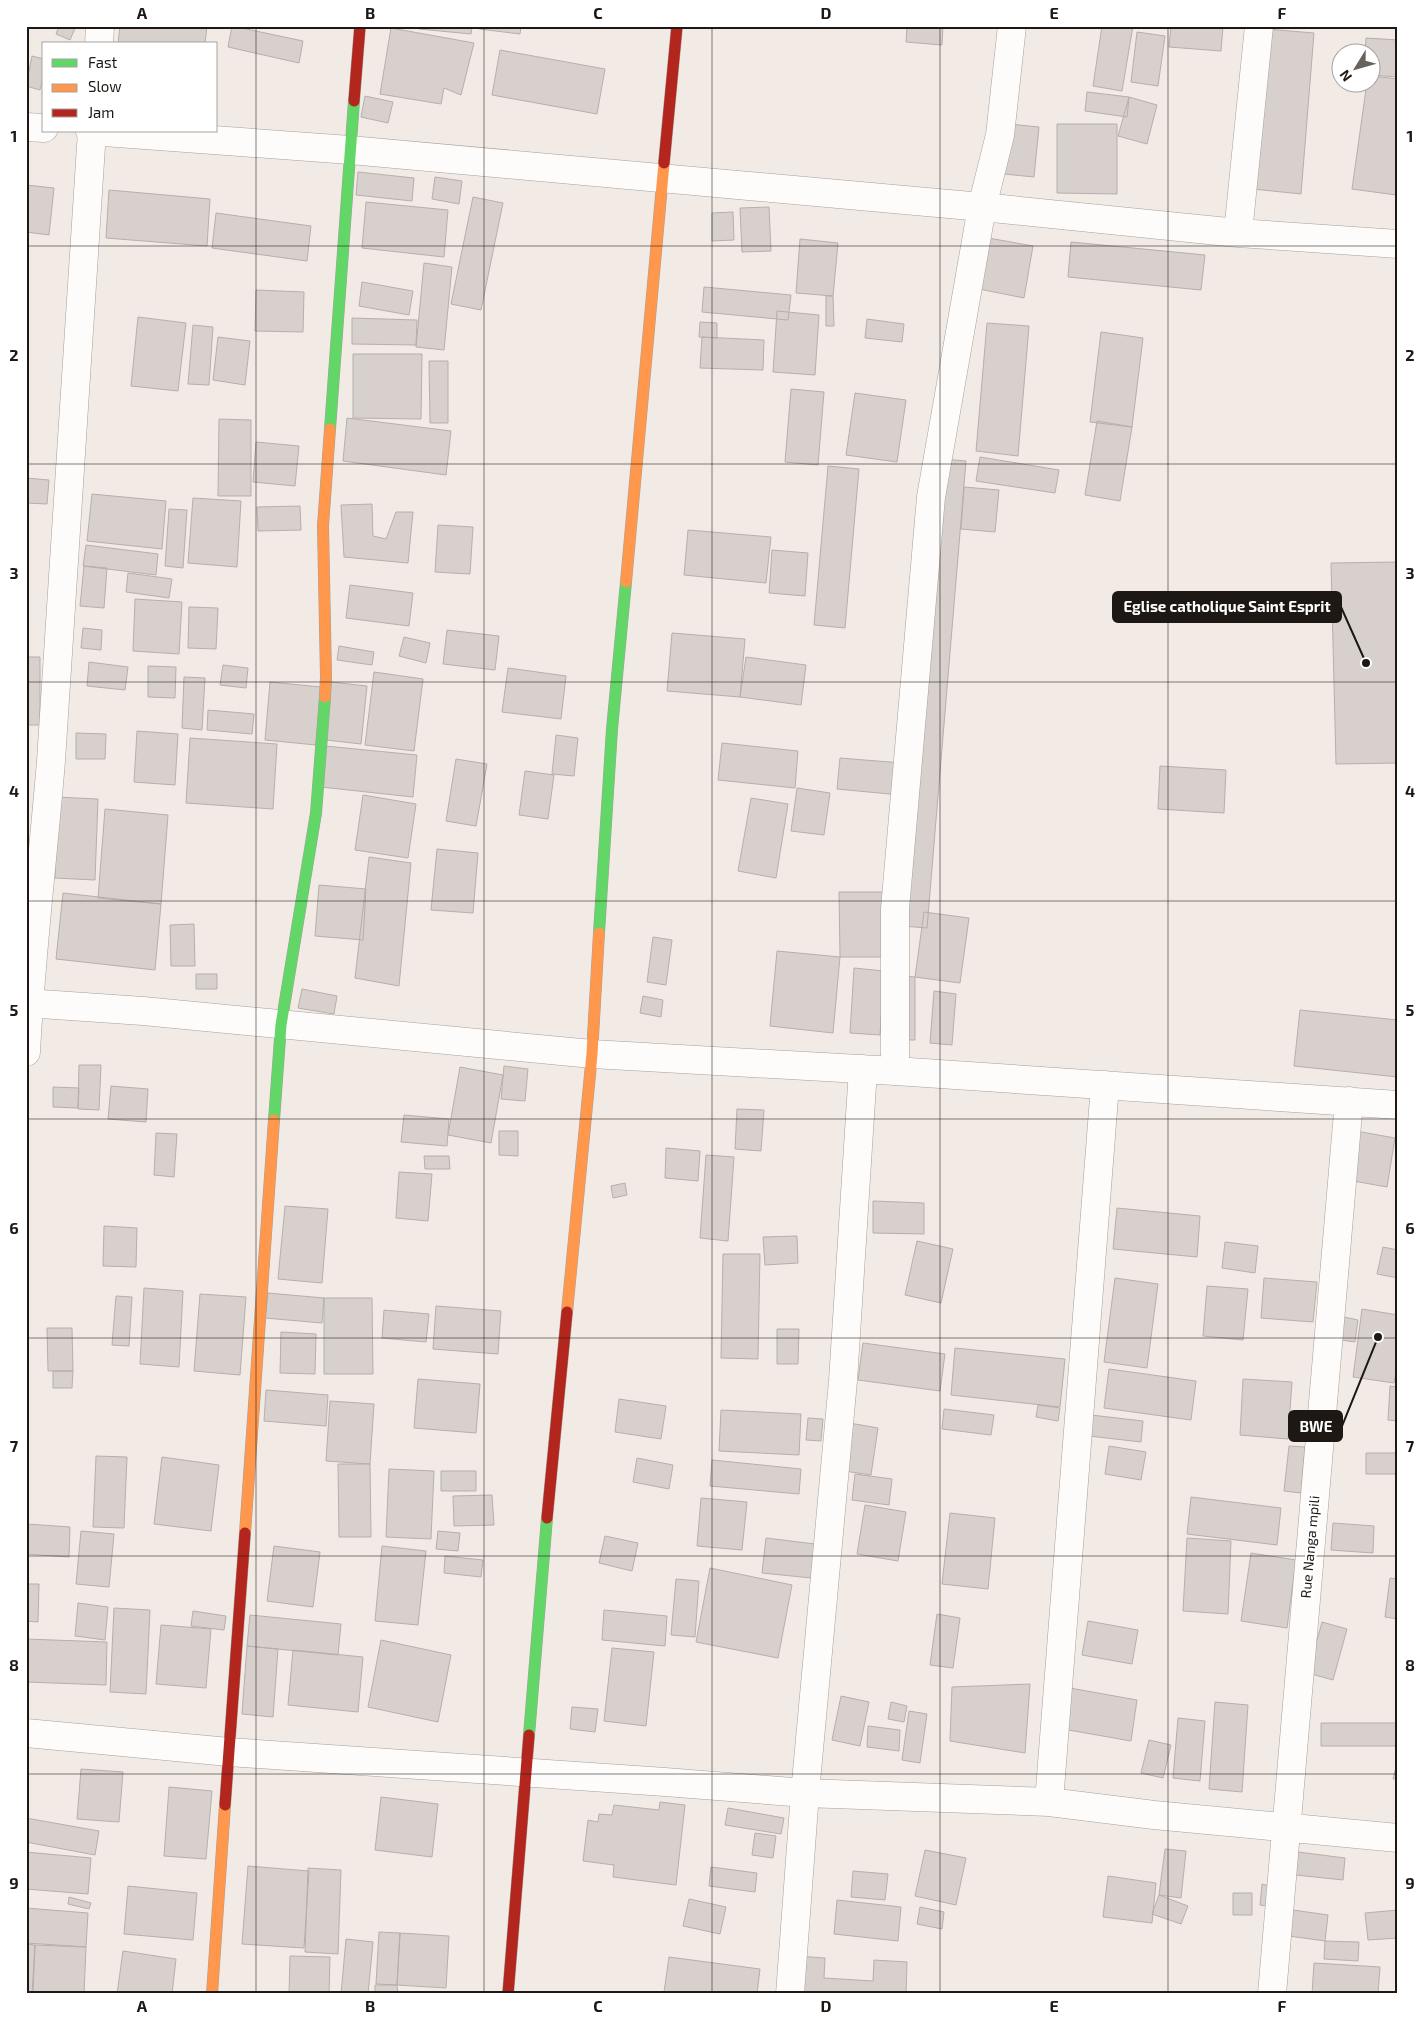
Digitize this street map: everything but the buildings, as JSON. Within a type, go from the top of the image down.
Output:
[{"type":"street","points":[[99,42],[100,26]]},
{"type":"street","points":[[212,1994],[281,1025],[316,813],[326,677],[323,526],[360,26]]},
{"type":"street","points":[[508,1994],[528,1772],[552,1463],[592,1054],[612,729],[677,26]]},
{"type":"street","points":[[895,1071],[895,910],[931,497],[982,207],[1000,135],[1012,26]]},
{"type":"street","points":[[1238,233],[1260,26]]},
{"type":"street","points":[[26,127],[42,128]]},
{"type":"street","points":[[26,1052],[27,1003],[44,855],[72,476],[91,132]]},
{"type":"street","points":[[105,132],[350,150],[982,207],[1238,233],[1398,244]]},
{"type":"street","points":[[27,1003],[143,1011],[592,1054],[895,1071],[1398,1105]]},
{"type":"street","points":[[790,1994],[804,1793],[843,1381],[863,1070]]},
{"type":"street","points":[[1049,1802],[1105,1085]]},
{"type":"street","name":"Rue Nanga mpili","points":[[1272,1994],[1349,1101]]},
{"type":"street","points":[[26,1733],[229,1752],[804,1793],[1049,1802],[1286,1828],[1398,1838]]},
{"type":"traffic: fast","points":[[330,429],[354,101]]},
{"type":"traffic: fast","points":[[599,933],[612,729],[626,582]]},
{"type":"traffic: fast","points":[[274,1120],[281,1025],[316,813],[325,697]]},
{"type":"traffic: fast","points":[[529,1735],[547,1518]]},
{"type":"traffic: slow","points":[[626,582],[664,163]]},
{"type":"traffic: slow","points":[[325,697],[323,526],[330,429]]},
{"type":"traffic: slow","points":[[567,1312],[592,1054],[599,933]]},
{"type":"traffic: slow","points":[[245,1533],[274,1120]]},
{"type":"traffic: slow","points":[[212,1994],[225,1805]]},
{"type":"traffic: jam","points":[[354,101],[360,26]]},
{"type":"traffic: jam","points":[[664,163],[677,26]]},
{"type":"traffic: jam","points":[[547,1518],[567,1312]]},
{"type":"traffic: jam","points":[[225,1805],[245,1533]]},
{"type":"traffic: jam","points":[[508,1994],[529,1735]]},
{"type":"place","name":"Eglise catholique Saint Esprit","points":[[1366,663]]},
{"type":"place","name":"BWE","points":[[1378,1337]]}]
